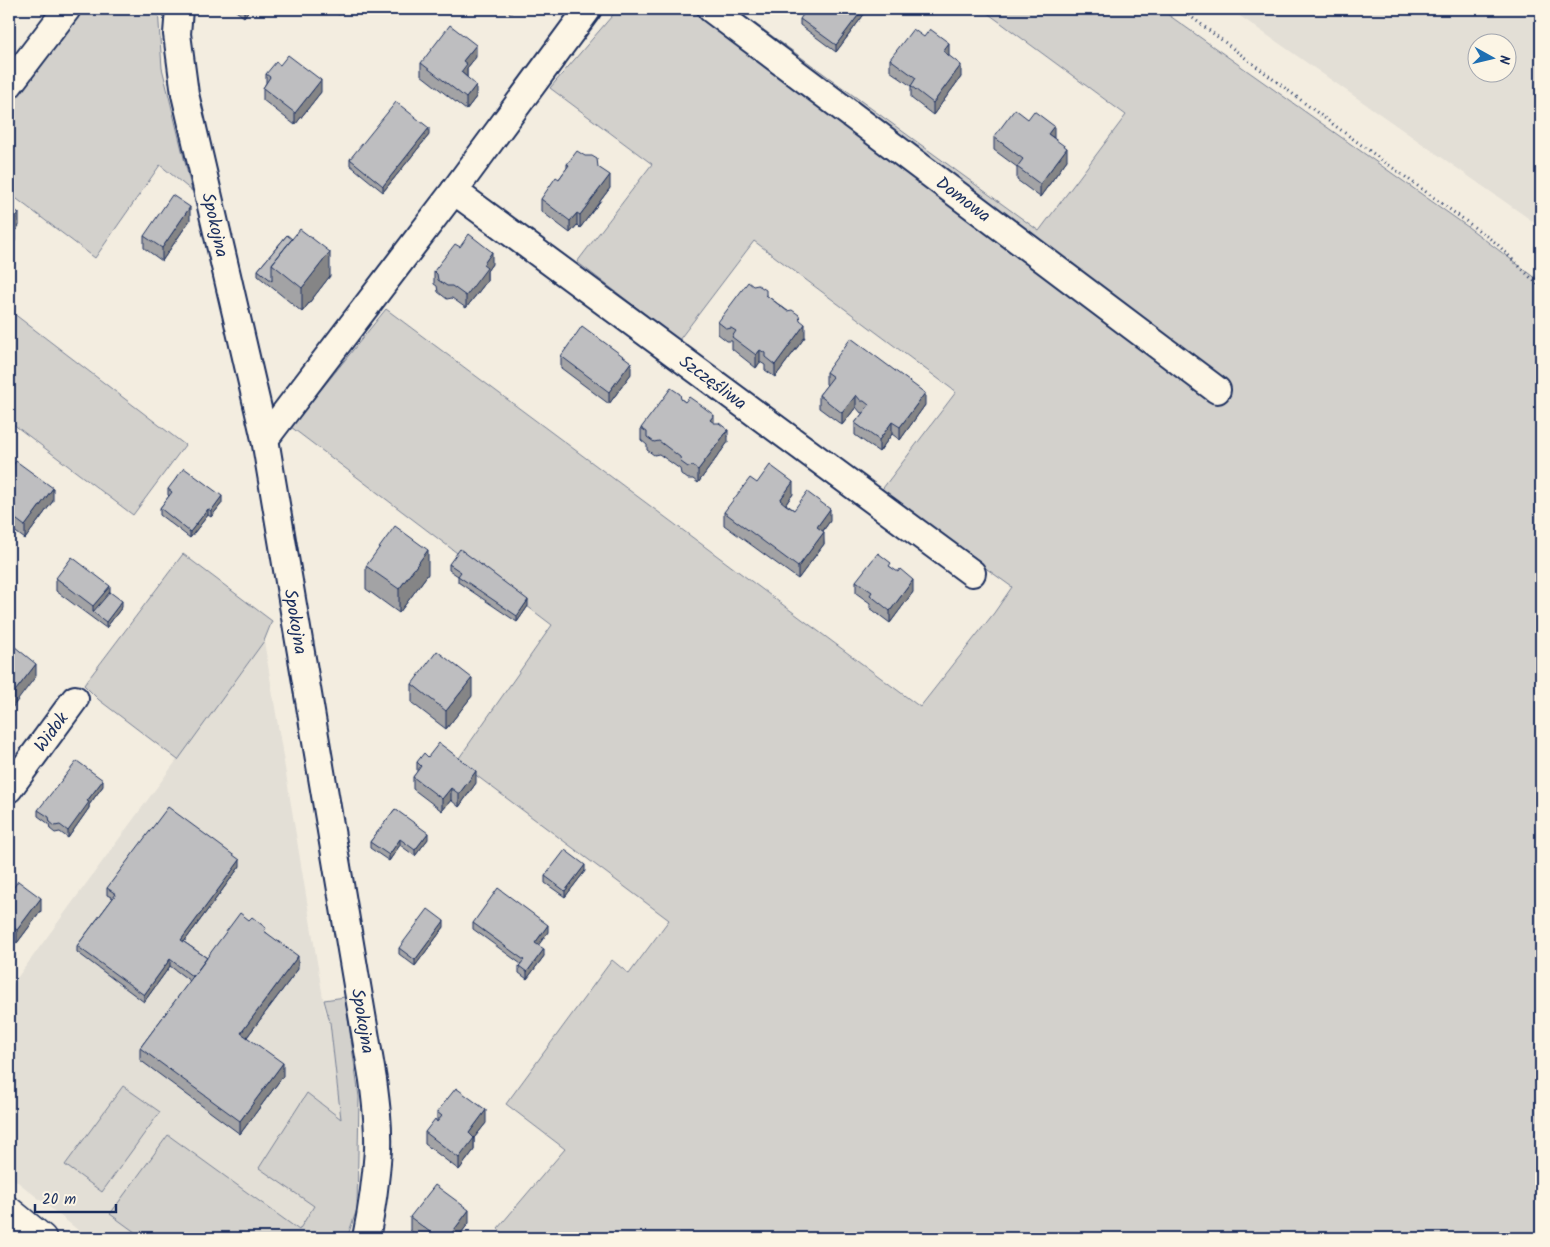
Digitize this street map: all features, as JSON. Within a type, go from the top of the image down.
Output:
[{"type":"street","points":[[9,84],[67,9]]},
{"type":"street","name":"Spokojna","points":[[179,9],[177,34],[185,94],[264,439],[374,1080],[378,1149],[366,1238]]},
{"type":"street","points":[[264,439],[454,191],[588,9]]},
{"type":"street","name":"Domowa","points":[[711,9],[1217,390]]},
{"type":"street","name":"Szczęśliwa","points":[[454,191],[972,573]]},
{"type":"street","name":"Widok","points":[[9,789],[75,699]]},
{"type":"street","points":[[9,1211],[42,1238]]},
{"type":"path","points":[[1181,9],[1323,117],[1496,243],[1541,288]]},
{"type":"shaded area","points":[[76,9],[158,9],[162,68],[192,191],[160,165],[95,258],[9,193],[9,93]]},
{"type":"shaded area","points":[[618,9],[735,9],[1039,231],[1126,115],[982,9],[1160,9],[1468,227],[1541,282],[1541,1238],[505,1238],[498,1228],[565,1149],[506,1104],[612,960],[629,974],[669,920],[457,761],[552,625],[291,427],[386,309],[920,707],[994,613],[1012,587],[880,492],[956,392],[754,241],[679,340],[577,262],[652,164],[550,88]]},
{"type":"shaded area","points":[[1230,9],[1541,9],[1541,227]]},
{"type":"shaded area","points":[[9,310],[185,445],[133,515],[9,421]]},
{"type":"shaded area","points":[[183,554],[272,621],[264,641],[178,760],[99,700],[84,685]]},
{"type":"shaded area","points":[[264,641],[325,1010],[330,1022],[341,1120],[307,1238],[88,1238],[9,1175],[9,989]]},
{"type":"shaded area","points":[[345,997],[359,1097],[357,1209],[347,1238],[143,1238],[110,1214],[168,1135],[299,1230],[314,1206],[259,1168],[307,1093],[341,1119],[330,1022],[324,1000]]},
{"type":"shaded area","points":[[123,1086],[160,1112],[102,1192],[65,1165]]},
{"type":"building","points":[[807,9],[863,9],[836,45],[800,19]]},
{"type":"building","points":[[450,25],[476,45],[463,61],[467,64],[461,72],[476,85],[466,98],[421,63]]},
{"type":"building","points":[[913,29],[924,37],[930,29],[949,43],[943,51],[961,65],[933,103],[911,86],[916,78],[890,59]]},
{"type":"building","points":[[288,55],[321,80],[295,113],[263,88],[270,77],[266,74],[276,62],[280,65]]},
{"type":"building","points":[[396,102],[429,128],[383,186],[350,159]]},
{"type":"building","points":[[1015,109],[1028,119],[1034,111],[1054,126],[1048,134],[1067,148],[1040,184],[1017,167],[1023,159],[994,137]]},
{"type":"building","points":[[577,151],[585,156],[592,156],[597,159],[598,167],[610,175],[580,215],[577,213],[570,221],[541,199],[556,177],[559,179]]},
{"type":"building","points":[[172,195],[190,207],[162,248],[144,236]]},
{"type":"building","points":[[9,206],[19,213],[10,225],[15,229],[9,237]]},
{"type":"building","points":[[300,229],[330,252],[302,288],[272,264]]},
{"type":"building","points":[[469,234],[492,252],[483,265],[487,268],[466,296],[452,286],[447,286],[438,280],[437,274],[434,271],[455,244],[460,247]]},
{"type":"building","points":[[287,235],[292,239],[272,264],[272,281],[258,270]]},
{"type":"building","points":[[748,282],[753,286],[758,285],[766,290],[766,295],[787,311],[792,310],[799,315],[800,320],[805,324],[775,365],[765,357],[765,353],[760,350],[756,355],[732,337],[736,331],[731,328],[727,329],[718,322]]},
{"type":"building","points":[[582,326],[631,362],[609,392],[561,356]]},
{"type":"building","points":[[851,338],[925,393],[900,427],[892,422],[879,440],[855,423],[869,405],[861,401],[856,395],[842,413],[819,395],[833,377],[826,372]]},
{"type":"building","points":[[671,388],[680,394],[681,399],[685,402],[689,397],[702,406],[714,415],[710,420],[714,423],[719,423],[728,430],[698,470],[693,466],[688,467],[681,462],[680,457],[659,441],[654,442],[647,437],[647,432],[641,428]]},
{"type":"building","points":[[16,461],[53,488],[25,526],[9,514],[9,471]]},
{"type":"building","points":[[770,465],[793,482],[780,500],[786,505],[794,510],[807,492],[830,509],[817,527],[824,532],[798,567],[724,512],[750,478],[757,483]]},
{"type":"building","points":[[184,468],[222,496],[211,511],[208,509],[190,532],[160,508],[172,492],[168,489]]},
{"type":"building","points":[[395,526],[428,550],[399,589],[366,566]]},
{"type":"building","points":[[460,549],[528,600],[517,616],[458,576],[461,572],[449,564]]},
{"type":"building","points":[[878,553],[891,563],[889,566],[898,572],[900,569],[913,580],[890,611],[870,595],[872,592],[856,581]]},
{"type":"building","points":[[72,557],[110,586],[93,606],[56,578]]},
{"type":"building","points":[[110,592],[122,601],[106,622],[93,612]]},
{"type":"building","points":[[9,642],[36,664],[9,699]]},
{"type":"building","points":[[437,651],[472,678],[446,711],[412,684]]},
{"type":"building","points":[[439,743],[476,771],[459,794],[451,788],[442,799],[413,777],[421,766],[417,762],[424,753],[428,757]]},
{"type":"building","points":[[77,761],[103,780],[68,831],[60,825],[55,826],[50,822],[49,817],[38,810]]},
{"type":"building","points":[[168,807],[240,860],[181,940],[207,958],[193,977],[170,959],[144,995],[77,946],[116,894],[107,888]]},
{"type":"building","points":[[395,809],[428,833],[415,850],[400,839],[389,855],[370,842]]},
{"type":"building","points":[[565,850],[585,865],[565,891],[545,876]]},
{"type":"building","points":[[18,881],[41,898],[17,930],[9,924],[9,894]]},
{"type":"building","points":[[498,888],[548,925],[535,943],[544,949],[527,972],[519,966],[524,960],[473,923]]},
{"type":"building","points":[[428,909],[444,921],[415,960],[399,948]]},
{"type":"building","points":[[240,913],[249,920],[252,917],[266,928],[264,931],[298,956],[241,1033],[283,1063],[240,1121],[140,1048]]},
{"type":"building","points":[[456,1088],[486,1110],[469,1133],[474,1138],[459,1158],[425,1132],[435,1119],[437,1122],[442,1116],[437,1112]]},
{"type":"building","points":[[435,1185],[469,1210],[448,1238],[438,1238],[410,1217]]}]
